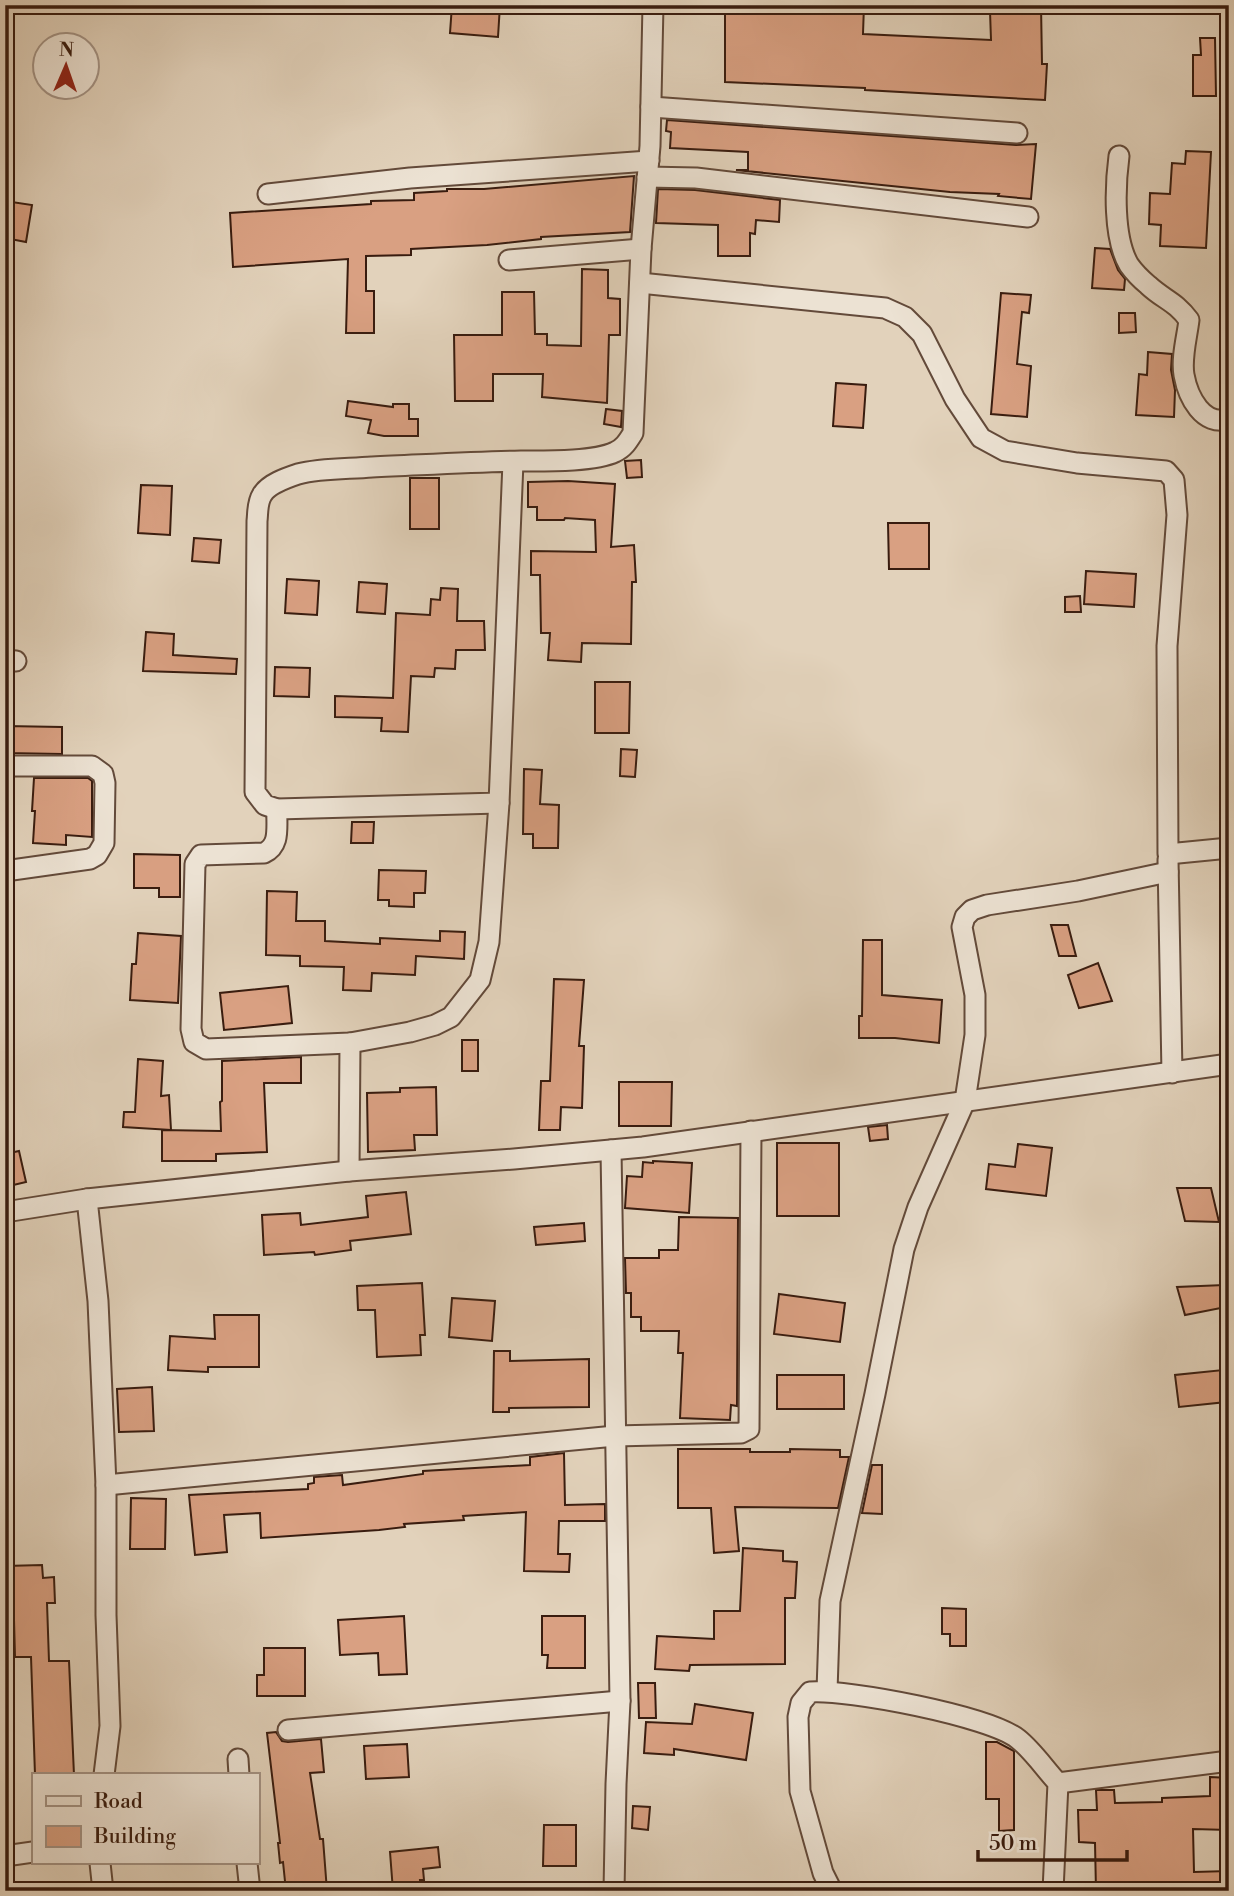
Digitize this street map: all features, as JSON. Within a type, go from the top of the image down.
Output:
[{"type":"street","points":[[499,803],[277,810],[265,805],[255,792],[258,507],[262,495],[275,484],[298,474],[323,470],[605,456],[626,444],[634,433],[641,249],[651,107],[653,5]]},
{"type":"street","points":[[651,107],[1017,133]]},
{"type":"street","points":[[1119,156],[1115,187],[1121,243],[1129,264],[1147,285],[1178,305],[1189,320],[1184,373],[1191,397],[1203,415],[1221,421],[1229,419]]},
{"type":"street","points":[[268,194],[410,178],[648,169],[696,178],[1028,217]]},
{"type":"street","points":[[509,260],[641,249]]},
{"type":"street","points":[[640,283],[885,308],[905,317],[922,334],[955,399],[981,438],[1006,451],[1077,463],[1166,471],[1174,480],[1177,515],[1167,646],[1172,1073]]},
{"type":"street","points":[[277,810],[276,844],[271,850],[264,853],[201,855],[195,864],[191,1029],[194,1042],[206,1049],[350,1043],[410,1032],[451,1017],[480,980],[489,942],[499,803],[513,461]]},
{"type":"street","points":[[5,766],[92,766],[103,774],[105,783],[104,843],[97,856],[5,871]]},
{"type":"street","points":[[827,1691],[830,1601],[873,1407],[904,1249],[918,1207],[965,1101],[975,1035],[975,995],[962,927],[965,916],[972,910],[987,905],[1077,891],[1168,863],[1229,848]]},
{"type":"street","points":[[349,1171],[350,1043]]},
{"type":"street","points":[[5,1212],[88,1199],[349,1171],[611,1150],[1229,1064]]},
{"type":"street","points":[[106,1485],[615,1437],[741,1433],[749,1429],[751,1131]]},
{"type":"street","points":[[611,1150],[621,1701],[616,1772],[614,1891]]},
{"type":"street","points":[[88,1199],[98,1301],[106,1485],[106,1615],[110,1726],[104,1773]]},
{"type":"street","points":[[832,1891],[823,1873],[800,1791],[798,1717],[801,1703],[810,1692],[827,1691],[896,1702],[988,1725],[1017,1738],[1058,1783],[1054,1891]]},
{"type":"street","points":[[288,1730],[621,1701]]},
{"type":"street","points":[[1058,1783],[1229,1761]]},
{"type":"street","points":[[5,1856],[32,1852]]},
{"type":"street","points":[[100,1864],[103,1891]]},
{"type":"street","points":[[247,1864],[250,1891]]},
{"type":"building","points":[[452,5],[500,5],[498,37],[450,33]]},
{"type":"building","points":[[725,5],[864,5],[863,34],[991,40],[990,11],[997,11],[997,5],[1041,5],[1042,64],[1047,64],[1045,100],[725,82]]},
{"type":"building","points":[[1200,38],[1215,38],[1216,96],[1193,96],[1193,55],[1201,55]]},
{"type":"building","points":[[667,120],[1016,145],[1036,144],[1031,199],[736,170],[748,170],[748,152],[670,148],[671,132],[666,131]]},
{"type":"building","points":[[1186,151],[1211,152],[1206,248],[1160,246],[1161,225],[1149,224],[1150,193],[1170,194],[1172,163],[1185,164]]},
{"type":"building","points":[[634,176],[630,232],[411,249],[411,255],[366,256],[366,291],[374,291],[374,333],[346,333],[348,259],[233,267],[230,213],[414,200],[414,193],[447,189],[484,189]]},
{"type":"building","points":[[658,189],[695,190],[780,200],[779,222],[756,220],[755,234],[750,233],[750,256],[718,256],[718,225],[656,223]]},
{"type":"building","points":[[5,201],[32,205],[26,242],[5,238]]},
{"type":"building","points":[[1095,248],[1110,249],[1118,270],[1125,279],[1124,290],[1092,288]]},
{"type":"building","points":[[582,269],[608,270],[608,298],[620,299],[620,335],[609,335],[607,403],[542,397],[543,374],[493,374],[493,401],[455,401],[454,335],[502,335],[502,292],[534,292],[535,334],[547,334],[547,345],[581,346]]},
{"type":"building","points":[[1001,293],[1031,295],[1029,313],[1022,312],[1017,364],[1031,366],[1027,417],[991,414]]},
{"type":"building","points":[[1119,313],[1135,313],[1136,332],[1119,333]]},
{"type":"building","points":[[1148,352],[1172,354],[1174,417],[1136,415],[1139,374],[1147,375]]},
{"type":"building","points":[[836,383],[866,385],[863,428],[833,426]]},
{"type":"building","points":[[348,401],[393,407],[393,404],[409,404],[409,419],[418,419],[418,436],[368,433],[371,420],[346,416]]},
{"type":"building","points":[[606,409],[622,411],[621,427],[604,424]]},
{"type":"building","points":[[641,460],[642,477],[627,478],[625,461]]},
{"type":"building","points":[[410,478],[439,478],[439,529],[410,529]]},
{"type":"building","points":[[528,482],[615,484],[611,547],[634,545],[636,582],[632,582],[631,644],[582,643],[581,662],[548,660],[550,633],[541,633],[540,575],[531,575],[531,551],[596,552],[595,520],[537,520],[537,507],[528,507]]},
{"type":"building","points":[[141,485],[172,486],[170,535],[138,533]]},
{"type":"building","points":[[888,523],[929,523],[929,569],[889,569]]},
{"type":"building","points":[[194,538],[221,540],[219,563],[192,561]]},
{"type":"building","points":[[1086,571],[1136,574],[1134,607],[1084,604]]},
{"type":"building","points":[[287,579],[319,581],[317,615],[285,613]]},
{"type":"building","points":[[359,582],[387,584],[385,614],[357,612]]},
{"type":"building","points":[[441,588],[458,589],[457,621],[484,621],[485,650],[456,650],[455,669],[435,668],[434,677],[411,676],[408,732],[381,731],[382,718],[335,717],[335,696],[393,698],[396,613],[430,615],[431,599],[440,600]]},
{"type":"building","points":[[1080,596],[1081,612],[1065,612],[1065,597]]},
{"type":"building","points":[[146,632],[174,634],[173,655],[237,659],[236,674],[143,671]]},
{"type":"building","points":[[275,667],[310,668],[309,697],[274,696]]},
{"type":"building","points":[[595,682],[630,682],[629,733],[595,733]]},
{"type":"building","points":[[5,726],[62,727],[62,754],[5,753]]},
{"type":"building","points":[[621,749],[637,750],[635,777],[620,776]]},
{"type":"building","points":[[524,769],[542,770],[540,804],[559,805],[558,848],[533,848],[533,834],[523,834]]},
{"type":"building","points":[[34,778],[88,778],[92,781],[92,837],[66,835],[66,845],[33,843]]},
{"type":"building","points":[[352,822],[374,822],[373,843],[351,843]]},
{"type":"building","points":[[134,854],[180,855],[180,897],[159,897],[159,888],[134,888]]},
{"type":"building","points":[[379,870],[426,871],[425,893],[414,893],[414,907],[389,906],[389,900],[378,900]]},
{"type":"building","points":[[267,891],[297,892],[296,921],[325,921],[325,941],[380,944],[380,938],[440,941],[440,931],[465,932],[464,959],[416,956],[415,975],[372,973],[371,991],[343,990],[344,967],[300,966],[300,956],[266,955]]},
{"type":"building","points":[[1051,925],[1068,925],[1076,956],[1059,956]]},
{"type":"building","points":[[138,933],[181,936],[178,1003],[130,1000],[132,964],[136,964]]},
{"type":"building","points":[[863,940],[882,940],[882,995],[942,1000],[939,1043],[895,1038],[859,1038],[859,1016],[862,1016]]},
{"type":"building","points":[[1098,963],[1112,1001],[1079,1008],[1068,975]]},
{"type":"building","points":[[554,979],[584,980],[579,1046],[584,1046],[582,1108],[561,1107],[560,1130],[539,1130],[541,1081],[550,1081]]},
{"type":"building","points":[[288,986],[292,1023],[224,1030],[220,993]]},
{"type":"building","points":[[462,1040],[478,1040],[478,1071],[462,1071]]},
{"type":"building","points":[[301,1057],[301,1083],[264,1083],[267,1152],[216,1154],[216,1161],[162,1161],[162,1130],[221,1131],[222,1061]]},
{"type":"building","points":[[138,1059],[163,1061],[161,1096],[169,1095],[171,1130],[123,1127],[124,1112],[135,1112]]},
{"type":"building","points":[[619,1082],[672,1082],[671,1126],[619,1126]]},
{"type":"building","points":[[436,1087],[437,1135],[414,1135],[415,1150],[368,1152],[367,1093],[400,1092],[400,1088]]},
{"type":"building","points":[[887,1125],[888,1139],[870,1141],[868,1127]]},
{"type":"building","points":[[777,1143],[839,1143],[839,1216],[777,1216]]},
{"type":"building","points":[[1018,1144],[1052,1148],[1046,1196],[986,1189],[989,1164],[1015,1167]]},
{"type":"building","points":[[19,1151],[26,1182],[5,1187],[5,1154]]},
{"type":"building","points":[[643,1162],[692,1163],[689,1213],[625,1208],[627,1176],[642,1177]]},
{"type":"building","points":[[1177,1188],[1211,1188],[1219,1222],[1185,1221]]},
{"type":"building","points":[[406,1192],[411,1234],[350,1241],[351,1250],[315,1255],[314,1252],[264,1255],[262,1215],[300,1213],[301,1225],[368,1217],[366,1196]]},
{"type":"building","points":[[679,1217],[738,1218],[737,1406],[731,1405],[730,1420],[680,1418],[683,1353],[678,1353],[679,1331],[641,1331],[641,1317],[631,1317],[631,1293],[626,1293],[625,1258],[659,1258],[659,1250],[678,1250]]},
{"type":"building","points":[[584,1223],[585,1241],[536,1245],[534,1227]]},
{"type":"building","points":[[422,1283],[425,1335],[420,1335],[421,1355],[377,1357],[375,1310],[358,1310],[357,1286]]},
{"type":"building","points":[[1224,1285],[1226,1307],[1185,1315],[1177,1287]]},
{"type":"building","points":[[779,1294],[845,1303],[840,1342],[774,1334]]},
{"type":"building","points":[[452,1298],[495,1301],[492,1341],[449,1337]]},
{"type":"building","points":[[214,1315],[259,1315],[259,1367],[208,1367],[208,1372],[168,1370],[170,1336],[215,1339]]},
{"type":"building","points":[[494,1351],[510,1351],[510,1361],[589,1359],[589,1407],[509,1408],[509,1412],[493,1412]]},
{"type":"building","points":[[1223,1370],[1226,1402],[1179,1407],[1175,1375]]},
{"type":"building","points":[[777,1375],[844,1375],[844,1409],[777,1409]]},
{"type":"building","points":[[152,1387],[154,1431],[119,1432],[117,1389]]},
{"type":"building","points":[[678,1449],[750,1449],[750,1452],[790,1452],[790,1449],[840,1450],[840,1457],[849,1457],[838,1508],[735,1507],[739,1551],[714,1553],[711,1508],[678,1508]]},
{"type":"building","points":[[564,1453],[565,1505],[605,1504],[605,1521],[559,1521],[558,1554],[570,1554],[569,1572],[524,1571],[526,1512],[463,1516],[464,1520],[404,1524],[405,1527],[379,1530],[261,1538],[260,1513],[224,1515],[227,1552],[195,1555],[189,1495],[308,1489],[308,1484],[314,1483],[314,1477],[342,1475],[343,1485],[423,1474],[423,1471],[530,1465],[530,1457]]},
{"type":"building","points":[[872,1465],[882,1465],[882,1514],[862,1513]]},
{"type":"building","points":[[131,1498],[166,1499],[165,1549],[130,1549]]},
{"type":"building","points":[[743,1548],[783,1551],[783,1561],[797,1562],[795,1598],[785,1598],[785,1664],[690,1665],[689,1671],[655,1669],[657,1636],[714,1639],[714,1611],[740,1611]]},
{"type":"building","points":[[42,1565],[43,1578],[54,1577],[55,1603],[47,1603],[49,1661],[69,1661],[74,1773],[35,1773],[31,1657],[15,1657],[14,1620],[5,1620],[5,1566]]},
{"type":"building","points":[[942,1608],[966,1609],[966,1646],[950,1646],[950,1634],[942,1634]]},
{"type":"building","points":[[404,1616],[407,1674],[379,1675],[378,1653],[340,1655],[338,1620]]},
{"type":"building","points":[[542,1616],[585,1616],[585,1668],[547,1668],[548,1655],[542,1655]]},
{"type":"building","points":[[264,1648],[305,1648],[305,1696],[257,1696],[257,1675],[264,1675]]},
{"type":"building","points":[[638,1683],[655,1683],[656,1718],[639,1718]]},
{"type":"building","points":[[695,1704],[753,1713],[746,1760],[674,1749],[674,1755],[644,1753],[646,1722],[692,1724]]},
{"type":"building","points":[[276,1732],[282,1741],[288,1742],[321,1739],[324,1772],[310,1773],[320,1839],[323,1839],[327,1891],[286,1891],[283,1862],[280,1863],[267,1733]]},
{"type":"building","points":[[986,1742],[997,1742],[1014,1751],[1014,1830],[999,1831],[999,1799],[986,1799]]},
{"type":"building","points":[[407,1744],[409,1777],[366,1779],[364,1746]]},
{"type":"building","points":[[1210,1777],[1229,1778],[1229,1830],[1193,1829],[1194,1872],[1229,1871],[1229,1891],[1096,1891],[1095,1843],[1079,1842],[1078,1810],[1097,1810],[1096,1790],[1114,1790],[1115,1803],[1162,1802],[1162,1798],[1210,1796]]},
{"type":"building","points":[[633,1806],[650,1807],[648,1830],[632,1828]]},
{"type":"building","points":[[544,1825],[576,1825],[576,1866],[543,1866]]},
{"type":"building","points":[[438,1847],[440,1867],[423,1869],[421,1891],[393,1891],[390,1852]]}]
